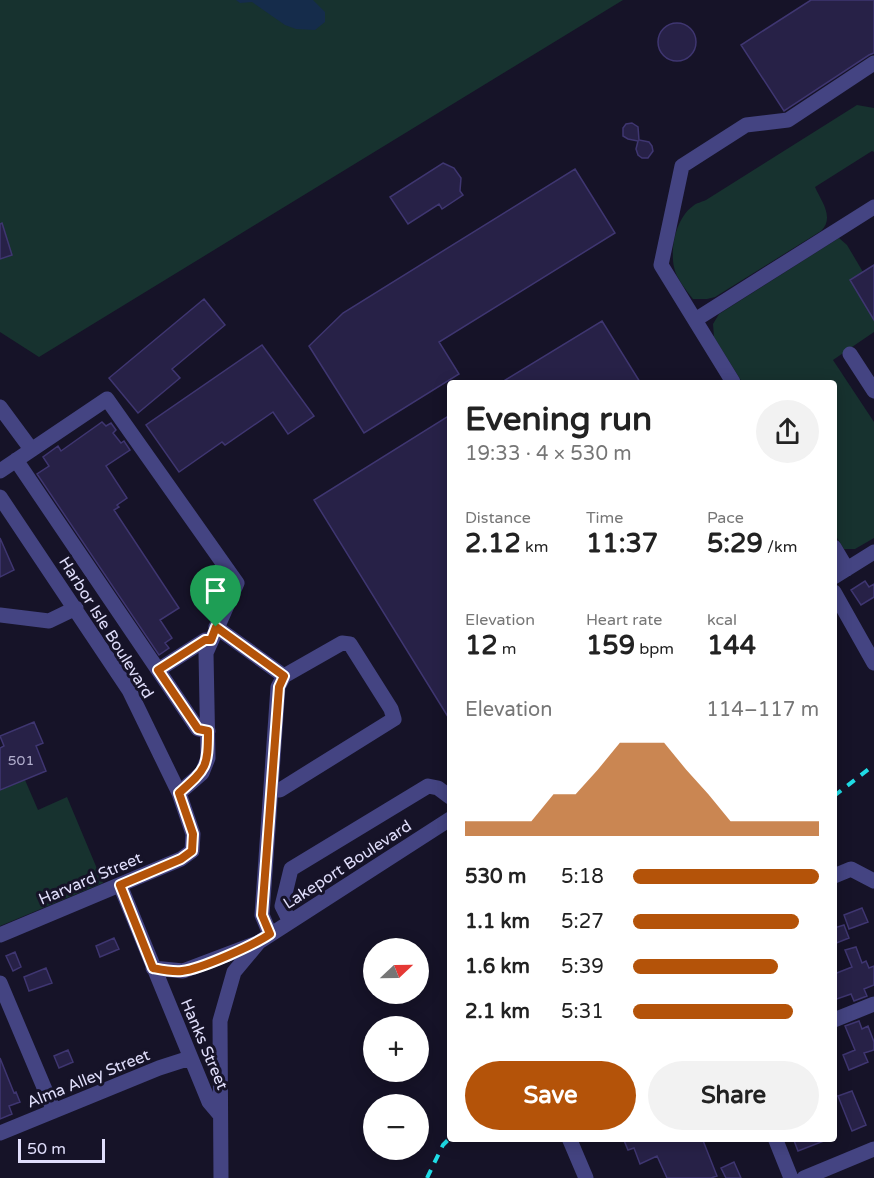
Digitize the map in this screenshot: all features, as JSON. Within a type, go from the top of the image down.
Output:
[{"type":"street","points":[[732,380],[661,265],[682,166],[746,125],[788,120],[874,63]]},
{"type":"street","points":[[695,320],[874,207]]},
{"type":"street","points":[[850,354],[874,391]]},
{"type":"street","points":[[0,471],[107,399],[237,583],[206,653],[208,758],[202,772],[179,793]]},
{"type":"street","points":[[0,407],[31,449]]},
{"type":"street","points":[[16,460],[198,729],[208,731]]},
{"type":"street","name":"Harbor Isle Boulevard","points":[[0,497],[129,690],[179,793],[193,834],[192,851]]},
{"type":"street","points":[[837,558],[841,573],[874,552]]},
{"type":"street","points":[[837,597],[874,663]]},
{"type":"street","points":[[0,615],[49,621],[76,608]]},
{"type":"street","points":[[158,670],[214,633]]},
{"type":"street","points":[[214,633],[284,676]]},
{"type":"street","points":[[153,968],[183,971],[265,938],[262,915],[271,790],[279,687],[284,676],[342,643],[350,644],[391,709],[394,719],[280,790],[271,790]]},
{"type":"street","points":[[291,922],[282,906],[291,869],[428,786],[438,788],[447,795]]},
{"type":"street","name":"Lakeport Boulevard","points":[[221,1178],[220,1021],[234,972],[265,938],[447,821]]},
{"type":"street","name":"Harvard Street","points":[[0,935],[181,859],[192,851]]},
{"type":"street","points":[[837,875],[851,869],[874,881]]},
{"type":"street","name":"Hanks Street","points":[[120,885],[209,1102],[220,1115]]},
{"type":"street","points":[[0,983],[54,1111]]},
{"type":"street","points":[[837,1019],[874,1004]]},
{"type":"street","name":"Alma Alley Street","points":[[0,1133],[190,1058]]},
{"type":"street","points":[[571,1142],[586,1178]]},
{"type":"street","points":[[777,1142],[791,1178]]},
{"type":"street","points":[[804,1178],[874,1149]]},
{"type":"green space","points":[[0,0],[623,0],[39,357],[0,332]]},
{"type":"green space","points":[[857,105],[874,108],[874,152],[872,151],[815,187],[827,215],[825,226],[821,231],[715,297],[693,299],[677,275],[673,259],[678,226],[687,211]]},
{"type":"green space","points":[[839,238],[847,245],[863,272],[850,280],[874,320],[874,332],[833,360],[874,422],[874,538],[855,549],[844,549],[837,538],[837,380],[741,380],[714,337],[713,324],[719,314]]},
{"type":"green space","points":[[25,780],[38,810],[67,797],[103,883],[0,926],[0,790]]},
{"type":"water","points":[[236,0],[313,0],[325,12],[325,22],[315,30],[296,29],[285,25],[252,2],[240,3]]},
{"type":"building","points":[[811,0],[874,0],[874,53],[784,111],[741,45]]},
{"type":"building","points":[[677,23],[691,28],[696,42],[691,56],[677,61],[663,56],[658,42],[663,28]]},
{"type":"building","points":[[632,123],[638,127],[639,140],[649,142],[652,146],[653,151],[648,158],[638,155],[636,149],[638,141],[623,136],[623,128],[626,124]]},
{"type":"building","points":[[443,163],[454,168],[461,178],[460,191],[463,195],[442,209],[439,204],[408,224],[390,197]]},
{"type":"building","points":[[575,169],[615,233],[439,342],[459,374],[364,433],[309,346],[343,313]]},
{"type":"building","points":[[2,223],[12,255],[0,259],[0,224]]},
{"type":"building","points":[[874,265],[874,320],[850,280]]},
{"type":"building","points":[[204,299],[225,325],[172,369],[180,378],[138,413],[109,378]]},
{"type":"building","points":[[602,321],[639,380],[505,380]]},
{"type":"building","points":[[262,345],[314,416],[288,434],[273,412],[225,445],[222,442],[179,472],[146,425]]},
{"type":"building","points":[[447,417],[447,715],[314,500]]},
{"type":"building","points":[[102,422],[106,426],[111,423],[116,430],[113,433],[121,443],[124,441],[130,450],[106,466],[127,498],[114,510],[179,608],[160,620],[172,638],[165,643],[169,648],[159,655],[37,474],[49,466],[43,457],[58,446],[61,451]]},
{"type":"building","points":[[0,538],[14,570],[0,577]]},
{"type":"building","points":[[865,581],[869,587],[874,584],[874,597],[861,605],[851,590]]},
{"type":"building","points":[[34,722],[43,743],[36,746],[46,771],[0,790],[0,748],[4,746],[0,736]]},
{"type":"building","points":[[862,908],[868,922],[849,929],[844,915]]},
{"type":"building","points":[[844,925],[849,938],[837,943],[837,927]]},
{"type":"building","points":[[114,938],[119,949],[100,957],[96,946]]},
{"type":"building","points":[[856,947],[862,963],[866,961],[869,968],[874,966],[874,985],[864,989],[867,996],[854,1001],[851,994],[837,999],[837,973],[852,967],[845,950]]},
{"type":"building","points":[[15,952],[21,967],[13,971],[6,956]]},
{"type":"building","points":[[46,968],[52,983],[29,991],[24,977]]},
{"type":"building","points":[[859,1021],[862,1029],[868,1026],[874,1042],[874,1050],[864,1053],[868,1062],[849,1070],[843,1055],[855,1050],[845,1026]]},
{"type":"building","points":[[68,1050],[73,1062],[59,1068],[54,1056]]},
{"type":"building","points":[[0,1058],[20,1102],[9,1106],[12,1114],[0,1119]]},
{"type":"building","points":[[852,1091],[866,1125],[852,1131],[838,1096]]},
{"type":"building","points":[[625,1142],[704,1142],[717,1176],[667,1178],[657,1156],[640,1164],[634,1148],[628,1150]]},
{"type":"building","points":[[795,1142],[821,1142],[798,1151]]},
{"type":"building","points":[[734,1162],[741,1178],[726,1178],[721,1168]]},
{"type":"railway","points":[[837,794],[874,765]]},
{"type":"railway","points":[[427,1178],[447,1141]]},
{"type":"route","points":[[216,627],[284,676],[279,687],[262,915],[270,934],[260,942],[195,968],[170,971],[153,968],[120,885],[181,859],[192,851],[193,834],[179,793],[202,772],[208,758],[208,731],[198,729],[158,670],[205,640],[211,640],[216,627]]}]
